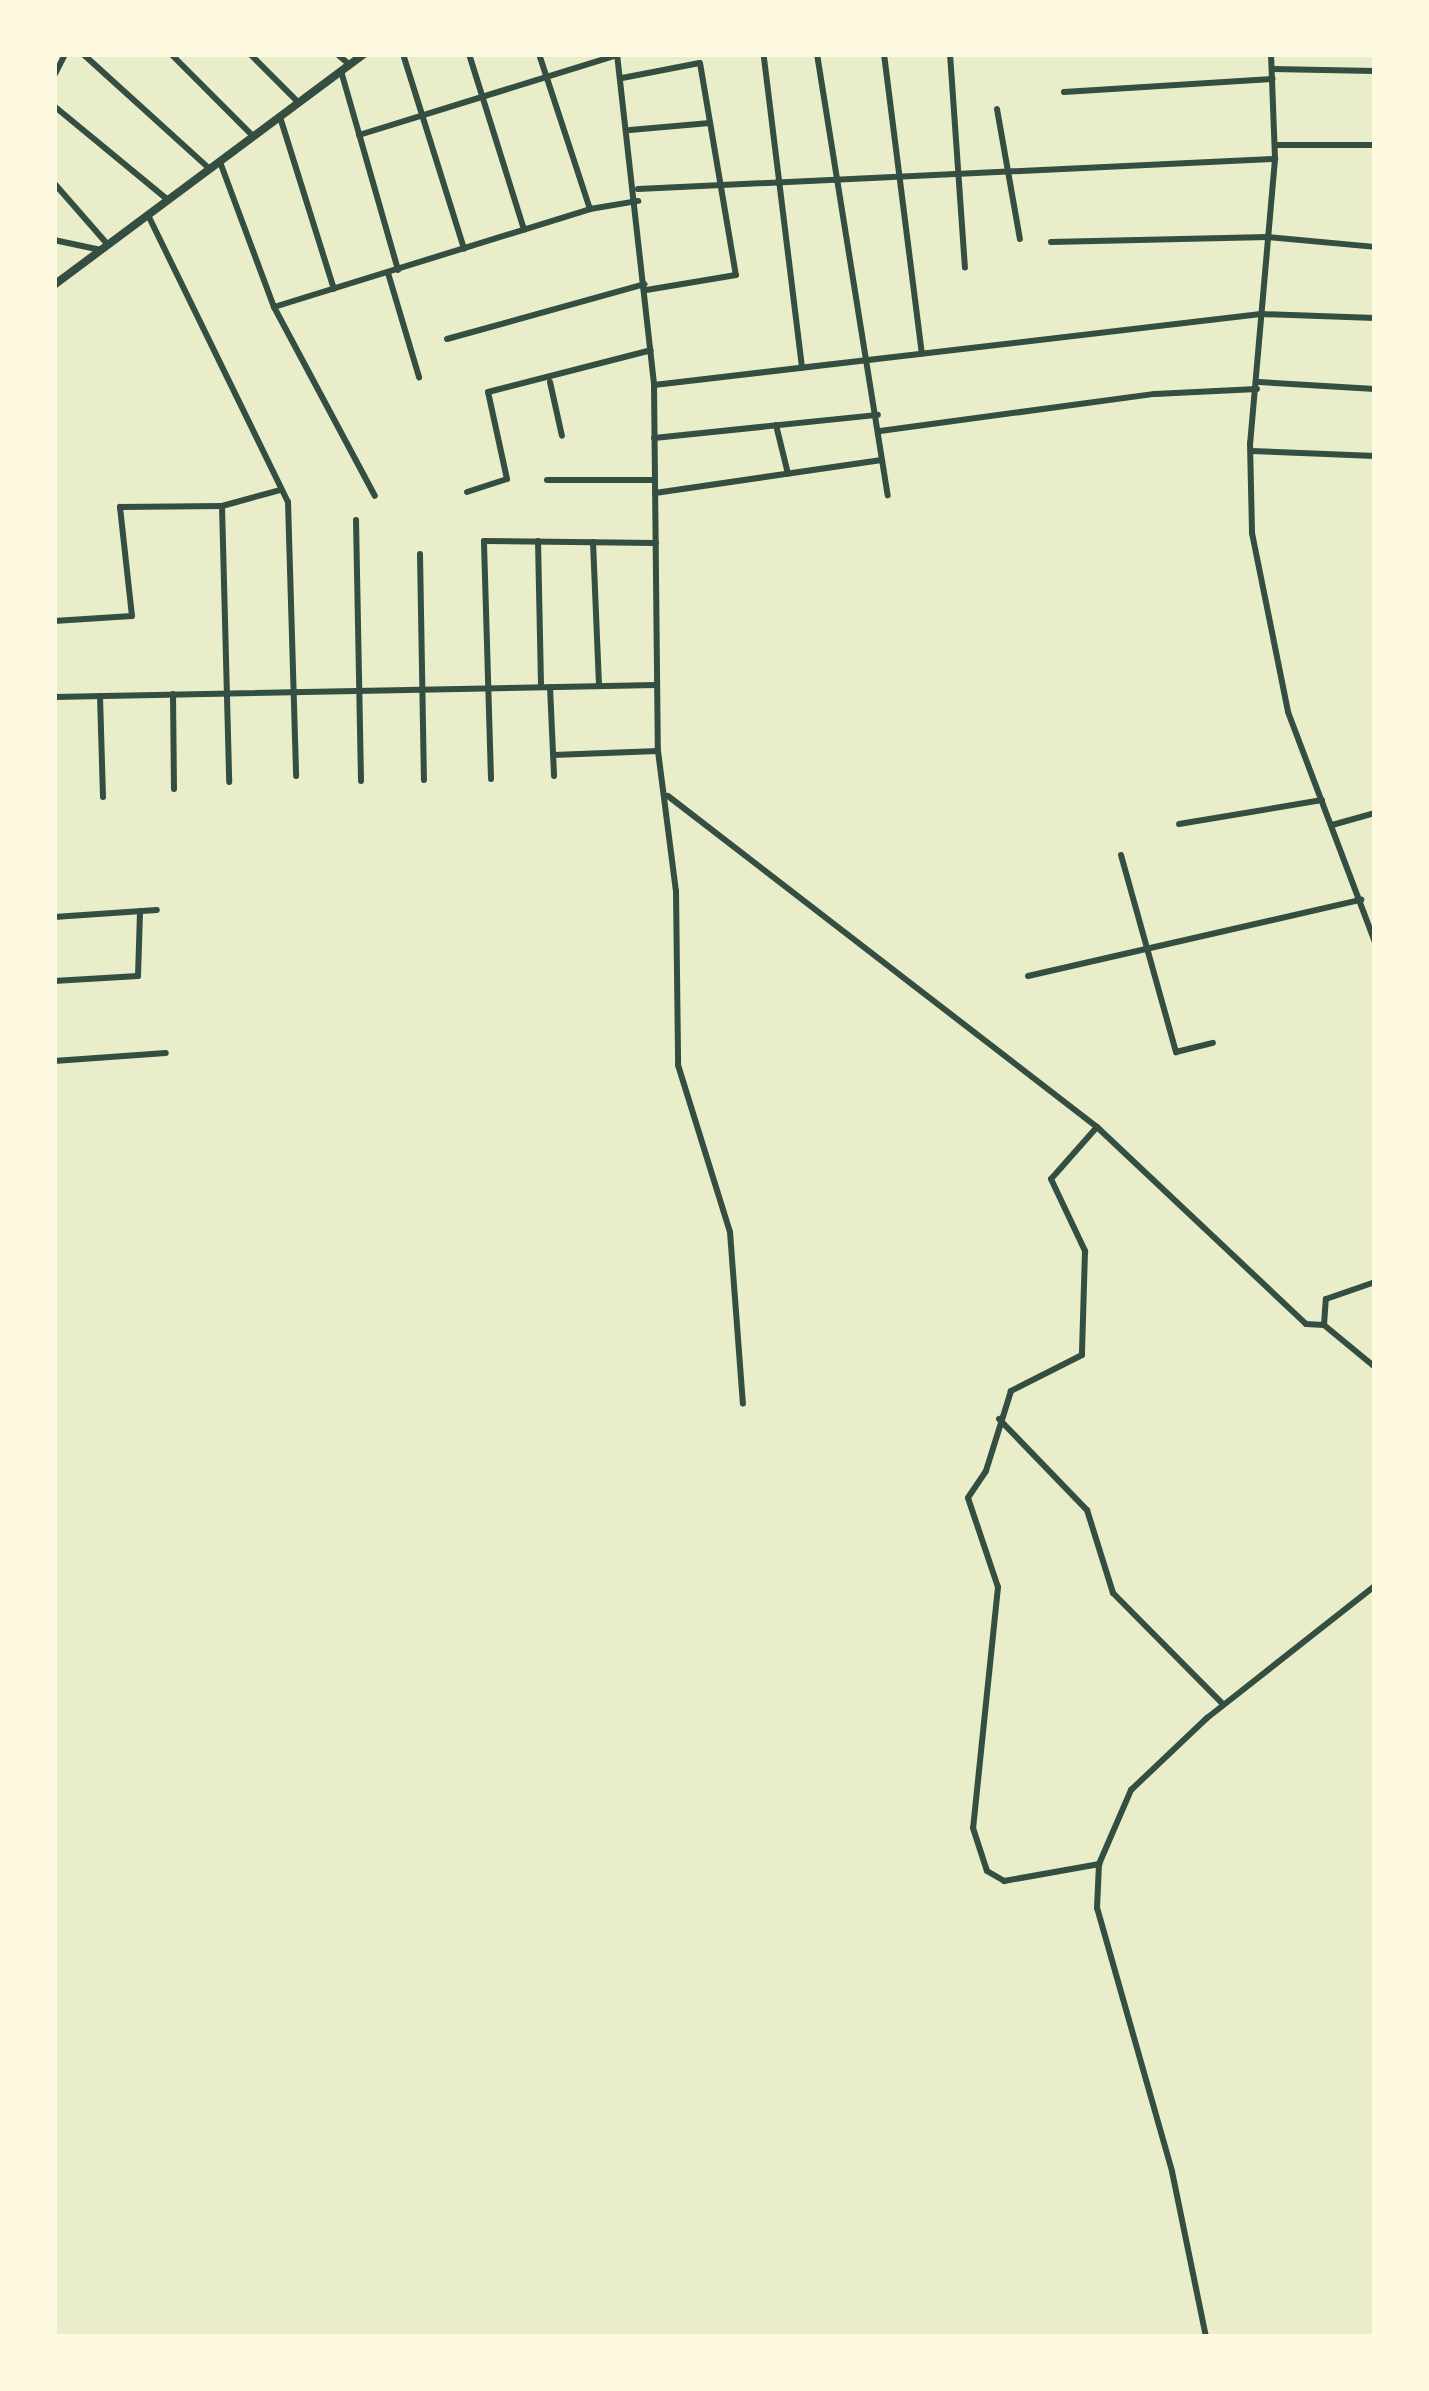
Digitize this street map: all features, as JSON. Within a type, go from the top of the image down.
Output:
[{"type":"street","points":[[54,76],[65,54]]},
{"type":"street","points":[[83,54],[210,169]]},
{"type":"street","points":[[171,54],[254,137]]},
{"type":"street","points":[[250,54],[299,103]]},
{"type":"street","points":[[338,54],[398,269]]},
{"type":"street","points":[[54,284],[364,54]]},
{"type":"street","points":[[403,54],[464,249]]},
{"type":"street","points":[[469,54],[524,230]]},
{"type":"street","points":[[539,54],[590,209]]},
{"type":"street","points":[[359,135],[617,54],[638,189],[654,385],[658,752],[667,795],[677,1064],[730,1232],[743,1404]]},
{"type":"street","points":[[817,54],[879,415],[888,495]]},
{"type":"street","points":[[884,54],[895,177],[922,354]]},
{"type":"street","points":[[950,54],[965,267]]},
{"type":"street","points":[[1270,54],[1275,159],[1251,451],[1252,533],[1285,697],[1375,942]]},
{"type":"street","points":[[764,58],[802,368]]},
{"type":"street","points":[[447,339],[646,287],[736,275],[700,63],[622,78]]},
{"type":"street","points":[[1272,69],[1375,71]]},
{"type":"street","points":[[1064,92],[1274,79]]},
{"type":"street","points":[[54,106],[169,200]]},
{"type":"street","points":[[997,110],[1020,239]]},
{"type":"street","points":[[280,117],[334,290]]},
{"type":"street","points":[[630,130],[711,122]]},
{"type":"street","points":[[1275,146],[1375,145]]},
{"type":"street","points":[[638,189],[1275,159]]},
{"type":"street","points":[[220,162],[274,307],[375,496]]},
{"type":"street","points":[[54,183],[105,247]]},
{"type":"street","points":[[274,307],[590,209],[638,201]]},
{"type":"street","points":[[148,215],[282,490],[296,776]]},
{"type":"street","points":[[1051,242],[1268,237],[1375,247]]},
{"type":"street","points":[[54,241],[105,247]]},
{"type":"street","points":[[388,273],[419,376]]},
{"type":"street","points":[[654,385],[1261,314],[1375,318]]},
{"type":"street","points":[[466,492],[507,479],[488,392],[550,382],[651,350]]},
{"type":"street","points":[[550,382],[562,436]]},
{"type":"street","points":[[880,431],[1155,394],[1258,386],[1375,389]]},
{"type":"street","points":[[654,437],[879,415]]},
{"type":"street","points":[[776,424],[788,473]]},
{"type":"street","points":[[1251,451],[1375,456]]},
{"type":"street","points":[[655,493],[882,460]]},
{"type":"street","points":[[547,480],[655,479]]},
{"type":"street","points":[[54,621],[132,616],[119,507],[222,506],[282,490]]},
{"type":"street","points":[[222,506],[229,782]]},
{"type":"street","points":[[356,520],[361,781]]},
{"type":"street","points":[[490,779],[484,541],[656,543]]},
{"type":"street","points":[[538,542],[554,776]]},
{"type":"street","points":[[593,542],[599,686]]},
{"type":"street","points":[[420,554],[424,780]]},
{"type":"street","points":[[54,697],[657,685]]},
{"type":"street","points":[[173,694],[174,789]]},
{"type":"street","points":[[100,696],[103,797]]},
{"type":"street","points":[[553,754],[658,752]]},
{"type":"street","points":[[667,795],[1097,1127],[1306,1324],[1324,1325],[1375,1367]]},
{"type":"street","points":[[1179,824],[1322,800]]},
{"type":"street","points":[[1332,825],[1375,813]]},
{"type":"street","points":[[1121,855],[1176,1052],[1213,1043]]},
{"type":"street","points":[[1028,976],[1361,901]]},
{"type":"street","points":[[54,917],[158,910]]},
{"type":"street","points":[[54,980],[138,976],[140,911]]},
{"type":"street","points":[[54,1061],[166,1053]]},
{"type":"street","points":[[1097,1127],[1051,1179],[1085,1251],[1082,1355],[1010,1391],[986,1471],[968,1498],[998,1586],[973,1828],[987,1871],[1004,1881],[1099,1864]]},
{"type":"street","points":[[1324,1325],[1326,1299],[1375,1282]]},
{"type":"street","points":[[999,1419],[1088,1510],[1113,1593],[1223,1705]]},
{"type":"street","points":[[1206,2337],[1172,2171],[1097,1908],[1099,1864],[1131,1790],[1223,1705],[1375,1586]]}]
